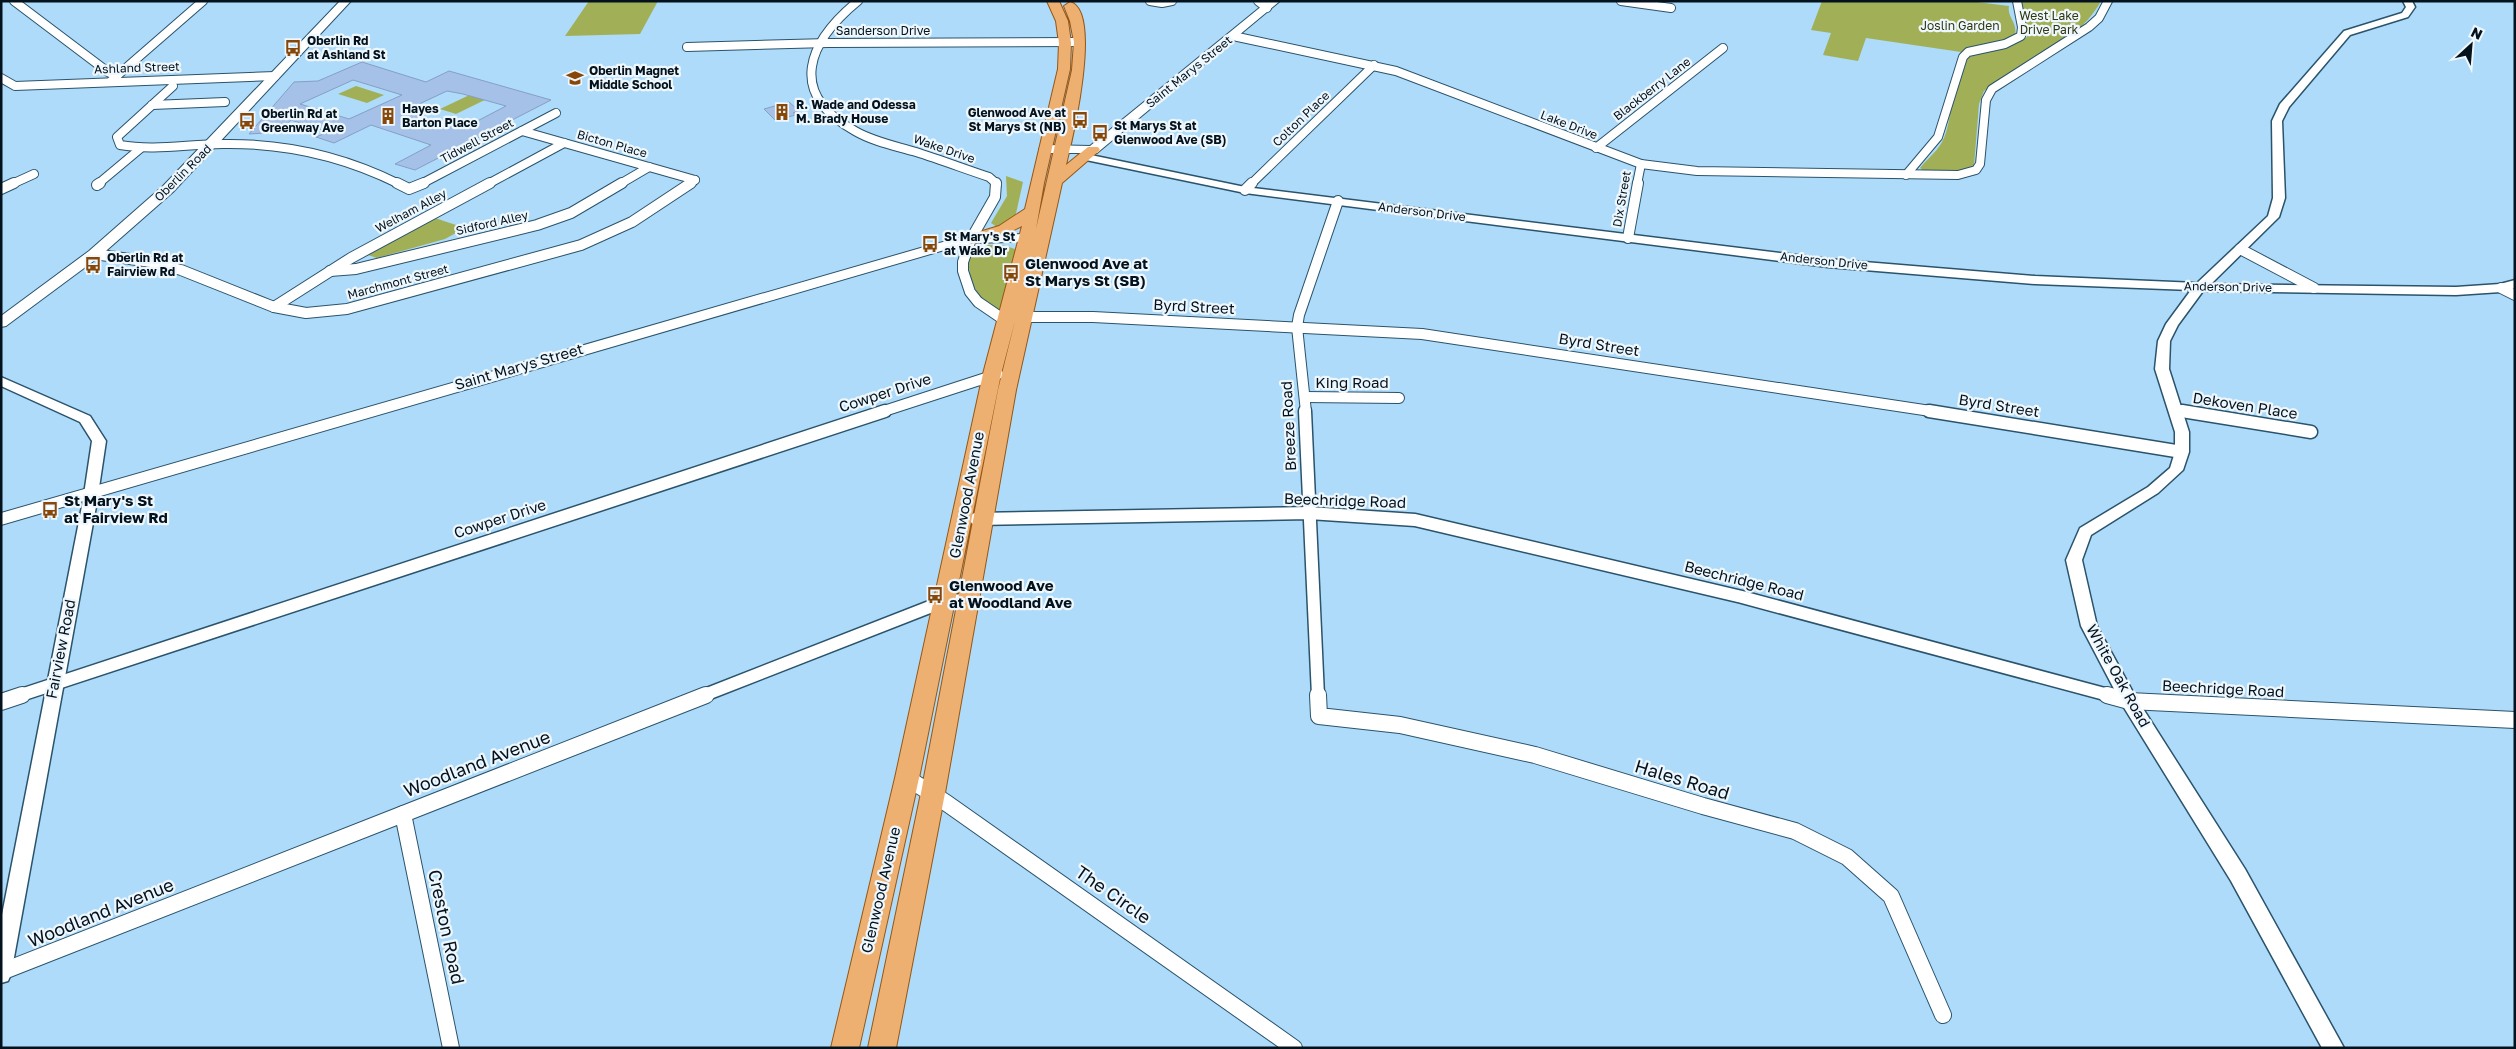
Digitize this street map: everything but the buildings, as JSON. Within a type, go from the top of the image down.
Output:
[{"type":"main road","name":"Oberlin Road","points":[[1,323],[94,254],[168,190],[346,1]]},
{"type":"main road","name":"Glenwood Avenue","points":[[1034,237],[1032,210],[1064,68],[1065,43],[1062,21],[1053,1]]},
{"type":"main road","name":"Glenwood Avenue","points":[[845,1048],[907,778],[961,520],[1001,374],[1034,237],[1054,182],[1061,153],[1078,70],[1080,42],[1076,22],[1068,1]]},
{"type":"main road","name":"Saint Marys Street","points":[[1089,153],[1234,36],[1267,4]]},
{"type":"main road","points":[[1044,153],[1089,153]]},
{"type":"main road","points":[[1054,182],[1089,153]]},
{"type":"main road","points":[[971,239],[989,235],[1012,226],[1032,210]]},
{"type":"main road","name":"Saint Marys Street","points":[[1,519],[971,239],[1034,237]]},
{"type":"main road","name":"Glenwood Avenue","points":[[882,1048],[985,519],[1001,374]]},
{"type":"street","points":[[14,1],[114,78],[203,1]]},
{"type":"street","name":"Wake Drive","points":[[858,1],[835,22],[819,43],[810,68],[810,79],[820,101],[855,131],[989,177],[997,184],[995,197],[971,239],[963,262],[965,284],[978,302],[997,316],[1015,318]]},
{"type":"street","points":[[1150,1],[1162,3],[1172,1]]},
{"type":"street","points":[[1621,1],[1671,8]]},
{"type":"street","points":[[1906,175],[1938,137],[1962,57],[1968,52],[2012,42],[2021,36],[2023,28],[2016,8],[2017,1]]},
{"type":"street","name":"Lake Drive","points":[[1234,36],[1396,71],[1641,164],[1697,171],[1958,175],[1976,170],[1983,155],[1986,100],[1989,93],[2089,27],[2099,18],[2108,1]]},
{"type":"street","name":"White Oak Road","points":[[2334,1048],[2238,875],[2129,701],[2089,626],[2074,560],[2086,532],[2154,490],[2176,470],[2182,452],[2182,432],[2162,369],[2164,341],[2172,324],[2200,287],[2273,217],[2278,198],[2277,121],[2284,106],[2347,33],[2405,15],[2411,7],[2407,1]]},
{"type":"street","name":"Sanderson Drive","points":[[687,47],[819,43],[1080,42]]},
{"type":"street","name":"Blackberry Lane","points":[[1596,148],[1723,48]]},
{"type":"street","name":"Colton Place","points":[[1245,190],[1374,65]]},
{"type":"street","name":"Ashland Street","points":[[1,90],[15,86],[114,78],[275,76]]},
{"type":"street","points":[[1,78],[15,86]]},
{"type":"street","points":[[174,86],[117,137],[120,145],[141,148],[212,144]]},
{"type":"street","points":[[152,105],[226,102]]},
{"type":"street","name":"Tidwell Street","points":[[212,144],[266,145],[310,152],[376,173],[409,188],[429,181],[556,113]]},
{"type":"street","name":"Bicton Place","points":[[522,131],[695,180]]},
{"type":"street","name":"Welham Alley","points":[[274,307],[330,271],[564,144]]},
{"type":"street","points":[[97,185],[108,178],[141,148]]},
{"type":"street","name":"Anderson Drive","points":[[1089,153],[1245,190],[1838,264],[2034,280],[2200,287],[2456,291],[2501,288],[2515,284]]},
{"type":"street","name":"Dix Street","points":[[1628,238],[1641,164]]},
{"type":"street","name":"Sidford Alley","points":[[330,271],[356,269],[537,225],[571,213],[649,167]]},
{"type":"street","points":[[1,189],[34,174]]},
{"type":"street","name":"Marchmont Street","points":[[94,254],[151,262],[181,270],[274,307],[306,313],[347,309],[581,245],[632,222],[695,180]]},
{"type":"street","name":"Breeze Road","points":[[1318,716],[1305,397],[1297,327],[1298,315],[1338,201]]},
{"type":"street","points":[[2240,249],[2314,288]]},
{"type":"street","points":[[2501,288],[2515,295]]},
{"type":"street","name":"Byrd Street","points":[[1015,318],[1093,317],[1422,334],[2037,427],[2182,452]]},
{"type":"street","name":"Cowper Drive","points":[[1,702],[1001,374]]},
{"type":"street","name":"Fairview Road","points":[[1,380],[85,420],[94,430],[99,441],[1,972]]},
{"type":"street","name":"King Road","points":[[1305,397],[1399,398]]},
{"type":"street","name":"Dekoven Place","points":[[2175,410],[2311,432]]},
{"type":"street","name":"Beechridge Road","points":[[961,520],[1310,513],[1415,520],[1756,600],[2129,701],[2515,720]]},
{"type":"street","name":"Woodland Avenue","points":[[1,972],[945,601],[969,600]]},
{"type":"street","name":"Hales Road","points":[[1318,716],[1400,725],[1535,755],[1795,832],[1839,852],[1891,896],[1943,1014]]},
{"type":"street","name":"The Circle","points":[[907,778],[933,793],[1294,1048]]},
{"type":"street","name":"Creston Road","points":[[403,814],[451,1048]]},
{"type":"green space","points":[[589,1],[658,1],[640,34],[565,36]]},
{"type":"green space","name":"Joslin Garden","points":[[1822,1],[1969,1],[2009,6],[2016,31],[2015,36],[2007,41],[1961,52],[1866,38],[1858,61],[1823,55],[1831,33],[1811,30]]},
{"type":"green space","name":"West Lake Drive Park","points":[[2022,1],[2101,1],[2091,16],[2064,41],[1984,91],[1979,104],[1974,166],[1969,171],[1927,173],[1920,168],[1944,138],[1954,88],[1966,60],[1977,53],[2012,44],[2027,37],[2029,30],[2022,12]]},
{"type":"green space","points":[[356,86],[384,95],[367,103],[338,94]]},
{"type":"green space","points":[[480,90],[495,95],[456,114],[440,109]]},
{"type":"green space","points":[[1006,176],[1023,182],[1015,218],[997,227],[991,223],[1007,196]]},
{"type":"green space","points":[[435,218],[465,228],[445,239],[377,258],[368,255]]},
{"type":"green space","points":[[986,245],[1003,245],[1015,249],[1017,253],[1000,310],[992,308],[985,303],[978,294],[973,284],[969,263],[971,254],[976,248]]},
{"type":"place","name":"Oberlin Rd at Ashland St","points":[[293,48]]},
{"type":"place","name":"Oberlin Magnet Middle School","points":[[575,78]]},
{"type":"place","name":"R. Wade and Odessa M. Brady House","points":[[782,112]]},
{"type":"place","name":"Hayes Barton Place","points":[[388,116]]},
{"type":"place","name":"Glenwood Ave at St Marys St (NB)","points":[[1080,120]]},
{"type":"place","name":"Oberlin Rd at Greenway Ave","points":[[247,121]]},
{"type":"place","name":"St Marys St at Glenwood Ave (SB)","points":[[1100,133]]},
{"type":"place","name":"St Mary's St at Wake Dr","points":[[930,244]]},
{"type":"place","name":"Oberlin Rd at Fairview Rd","points":[[93,265]]},
{"type":"place","name":"Glenwood Ave at St Marys St (SB)","points":[[1011,273]]},
{"type":"place","name":"St Mary's St at Fairview Rd","points":[[50,510]]},
{"type":"place","name":"Glenwood Ave at Woodland Ave","points":[[935,595]]}]
